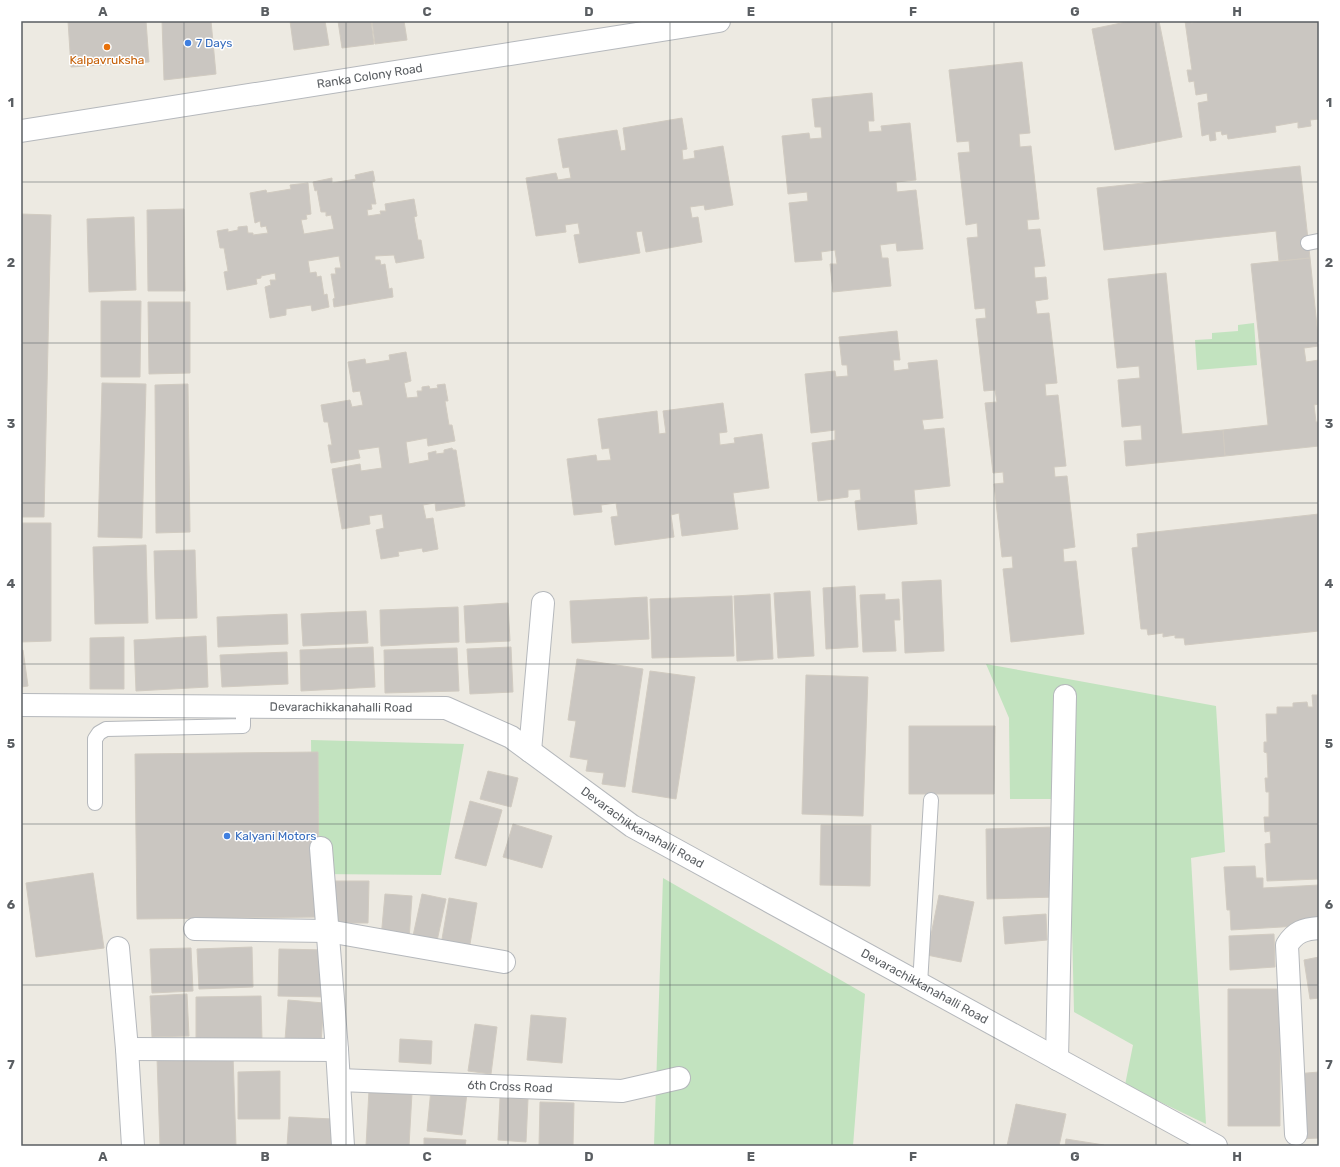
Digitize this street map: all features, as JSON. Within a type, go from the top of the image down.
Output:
[{"type":"street","name":"Ranka Colony Road","points":[[21,131],[719,21]]},
{"type":"street","points":[[530,751],[543,603]]},
{"type":"street","points":[[1057,1059],[1064,696]]},
{"type":"street","name":"Devarachikkanahalli Road","points":[[21,705],[446,708],[511,737],[632,826],[1216,1146]]},
{"type":"street","points":[[321,848],[337,1050],[342,1146]]},
{"type":"street","points":[[1296,1134],[1287,945],[1294,936],[1306,929],[1319,928]]},
{"type":"street","points":[[194,929],[328,931],[504,962]]},
{"type":"street","points":[[118,948],[127,1049],[133,1146]]},
{"type":"street","points":[[127,1049],[337,1050]]},
{"type":"street","name":"6th Cross Road","points":[[339,1080],[622,1091],[679,1078]]},
{"type":"lane","points":[[95,803],[95,739],[99,733],[106,729],[243,726],[243,706]]},
{"type":"lane","points":[[920,984],[931,800]]},
{"type":"green space","points":[[1254,323],[1257,365],[1197,370],[1195,340],[1212,339],[1212,333],[1238,331],[1238,325]]},
{"type":"green space","points":[[986,664],[1216,706],[1225,852],[1191,858],[1206,1124],[1125,1085],[1133,1045],[1074,1012],[1069,799],[1010,799],[1009,718]]},
{"type":"green space","points":[[311,740],[464,744],[441,875],[313,874]]},
{"type":"green space","points":[[663,878],[865,994],[853,1146],[654,1146]]},
{"type":"building","points":[[68,21],[146,21],[149,62],[71,67]]},
{"type":"building","name":"7 Days","points":[[162,21],[211,21],[216,74],[164,80]]},
{"type":"building","points":[[290,21],[325,21],[329,45],[294,50]]},
{"type":"building","points":[[338,21],[371,21],[374,44],[342,48]]},
{"type":"building","points":[[372,21],[404,21],[407,40],[375,44]]},
{"type":"building","points":[[1131,21],[1159,21],[1182,137],[1115,150],[1092,29]]},
{"type":"building","points":[[1185,21],[1191,21],[1191,23],[1197,21],[1319,21],[1319,119],[1310,120],[1311,126],[1298,128],[1298,122],[1275,126],[1276,132],[1228,139],[1227,134],[1222,135],[1221,131],[1215,132],[1216,140],[1210,141],[1209,134],[1202,136],[1198,103],[1208,101],[1207,93],[1196,95],[1194,81],[1189,82],[1187,70],[1192,70]]},
{"type":"building","points":[[1022,62],[1030,133],[1019,134],[1020,147],[1031,146],[1039,219],[1027,220],[1028,230],[1040,229],[1045,266],[1034,267],[1035,278],[1046,277],[1048,299],[1035,301],[1037,314],[1049,313],[1057,383],[1045,384],[1046,396],[1058,395],[1066,466],[1054,467],[1055,477],[1067,476],[1075,547],[1063,549],[1064,562],[1076,561],[1084,634],[1011,642],[1003,569],[1013,568],[1012,556],[1002,557],[994,484],[1004,483],[1003,472],[993,473],[985,403],[997,402],[995,390],[984,391],[976,319],[986,318],[985,308],[975,309],[967,238],[978,237],[977,223],[966,225],[958,153],[970,152],[969,141],[957,142],[949,70]]},
{"type":"building","points":[[872,93],[874,121],[868,121],[869,132],[882,131],[881,126],[910,123],[916,180],[896,182],[897,192],[916,190],[923,249],[897,251],[896,243],[880,245],[882,258],[888,258],[891,286],[833,292],[830,264],[837,264],[835,250],[821,252],[822,260],[795,262],[789,203],[808,201],[807,192],[788,194],[782,136],[809,133],[810,139],[822,138],[821,127],[815,127],[812,99]]},
{"type":"building","points":[[682,118],[687,149],[682,150],[683,160],[695,158],[694,151],[723,146],[733,205],[705,210],[704,205],[690,207],[692,218],[698,217],[702,242],[646,252],[642,231],[636,232],[640,253],[579,263],[574,235],[580,234],[578,223],[565,225],[566,232],[536,236],[526,178],[556,173],[558,180],[571,178],[569,167],[563,168],[558,139],[617,130],[621,151],[626,150],[623,128]]},
{"type":"building","points":[[1300,166],[1310,258],[1279,261],[1276,231],[1104,250],[1097,188]]},
{"type":"building","points":[[373,171],[375,181],[372,182],[376,204],[371,204],[372,209],[367,210],[368,216],[381,214],[380,211],[386,211],[385,204],[414,199],[417,216],[414,217],[418,240],[421,240],[424,258],[396,263],[394,255],[375,256],[375,260],[380,260],[381,265],[385,264],[389,289],[392,288],[393,297],[334,307],[333,299],[335,298],[331,274],[336,274],[335,268],[341,268],[339,256],[308,261],[310,273],[316,272],[317,277],[321,276],[324,295],[327,294],[329,307],[312,311],[311,305],[286,309],[286,315],[270,318],[265,287],[271,285],[270,280],[276,280],[275,273],[261,276],[261,278],[256,279],[257,284],[227,290],[224,272],[228,271],[224,248],[220,248],[217,231],[228,229],[228,232],[238,230],[238,227],[247,226],[248,233],[253,233],[253,235],[268,233],[266,226],[261,227],[260,221],[255,223],[250,193],[266,190],[267,193],[291,189],[290,185],[308,183],[311,214],[306,215],[307,219],[301,220],[304,234],[334,229],[331,215],[326,216],[326,212],[321,212],[317,190],[315,191],[313,182],[332,178],[332,183],[356,179],[355,175]]},
{"type":"building","points":[[184,209],[185,291],[148,291],[147,210]]},
{"type":"building","points":[[21,214],[51,215],[44,517],[21,517]]},
{"type":"building","points":[[134,217],[136,290],[89,292],[87,219]]},
{"type":"building","points":[[1310,258],[1319,346],[1304,348],[1306,362],[1319,360],[1319,404],[1314,405],[1316,422],[1319,422],[1319,446],[1225,456],[1223,430],[1268,425],[1251,264]]},
{"type":"building","points":[[1166,273],[1182,434],[1223,430],[1225,456],[1126,466],[1124,441],[1142,440],[1141,425],[1122,427],[1118,380],[1140,378],[1139,366],[1117,368],[1108,279]]},
{"type":"building","points":[[101,301],[141,301],[140,377],[101,377]]},
{"type":"building","points":[[148,302],[190,302],[190,373],[149,374]]},
{"type":"building","points":[[897,331],[900,360],[893,360],[894,371],[909,369],[908,363],[937,360],[943,418],[922,420],[924,430],[944,428],[950,486],[914,490],[917,524],[858,530],[855,501],[861,500],[860,489],[848,490],[848,497],[818,501],[812,443],[835,440],[835,430],[811,433],[805,374],[835,371],[836,377],[848,376],[847,365],[842,365],[839,337]]},
{"type":"building","points":[[406,352],[411,381],[404,383],[407,398],[418,397],[417,391],[422,391],[422,387],[429,386],[430,389],[438,388],[437,385],[445,384],[448,401],[445,401],[449,425],[452,425],[455,441],[428,446],[427,438],[406,442],[409,464],[429,460],[428,453],[436,451],[436,454],[444,453],[444,450],[452,448],[453,450],[456,450],[465,506],[436,511],[435,503],[423,505],[426,519],[433,518],[438,549],[423,552],[422,548],[398,552],[399,556],[381,559],[376,530],[384,528],[382,514],[369,516],[370,524],[342,529],[332,469],[360,464],[361,471],[382,468],[379,447],[358,450],[360,458],[331,463],[328,445],[332,445],[328,422],[324,422],[321,405],[350,400],[352,407],[363,405],[360,391],[353,392],[348,362],[365,359],[366,364],[390,360],[389,355]]},
{"type":"building","points":[[102,383],[146,384],[142,538],[98,537]]},
{"type":"building","points":[[188,384],[190,532],[156,533],[155,385]]},
{"type":"building","points":[[723,403],[727,432],[719,433],[720,445],[735,443],[734,438],[762,434],[769,488],[733,493],[738,529],[682,536],[679,513],[671,515],[674,537],[615,545],[611,517],[618,516],[616,503],[601,505],[602,512],[574,515],[567,459],[596,455],[597,461],[611,460],[609,448],[602,449],[598,419],[657,411],[659,434],[666,433],[663,411]]},
{"type":"building","points":[[1319,514],[1319,631],[1185,645],[1184,638],[1175,638],[1175,635],[1163,637],[1163,633],[1148,635],[1147,629],[1141,629],[1132,548],[1138,547],[1137,534]]},
{"type":"building","points":[[21,523],[51,523],[51,641],[21,642]]},
{"type":"building","points":[[146,545],[148,623],[95,624],[93,547]]},
{"type":"building","points":[[195,550],[197,618],[156,619],[154,551]]},
{"type":"building","points":[[941,580],[944,651],[905,653],[902,582]]},
{"type":"building","points":[[855,586],[858,647],[826,649],[823,588]]},
{"type":"building","points":[[810,591],[814,656],[778,658],[774,593]]},
{"type":"building","points":[[770,594],[773,659],[737,661],[734,596]]},
{"type":"building","points":[[885,594],[885,600],[899,599],[900,620],[894,620],[896,651],[863,652],[860,595]]},
{"type":"building","points":[[732,596],[734,656],[652,658],[650,599]]},
{"type":"building","points":[[647,597],[649,639],[572,643],[570,601]]},
{"type":"building","points":[[508,603],[510,641],[466,643],[464,606]]},
{"type":"building","points":[[458,607],[459,642],[381,646],[380,610]]},
{"type":"building","points":[[366,611],[368,643],[303,646],[301,614]]},
{"type":"building","points":[[287,614],[288,644],[218,647],[217,617]]},
{"type":"building","points":[[206,636],[208,687],[136,691],[134,640]]},
{"type":"building","points":[[124,637],[124,689],[90,689],[90,638]]},
{"type":"building","points":[[373,647],[375,687],[301,691],[300,650]]},
{"type":"building","points":[[511,647],[513,692],[470,694],[467,649]]},
{"type":"building","points":[[457,648],[459,691],[385,693],[384,650]]},
{"type":"building","points":[[21,650],[23,650],[28,686],[21,687]]},
{"type":"building","points":[[287,652],[288,684],[222,687],[220,655]]},
{"type":"building","points":[[577,659],[643,669],[625,787],[602,784],[604,773],[586,771],[588,760],[570,757],[576,721],[568,720]]},
{"type":"building","points":[[650,671],[695,677],[676,799],[632,792]]},
{"type":"building","points":[[806,675],[868,677],[863,816],[802,814]]},
{"type":"building","points":[[1318,691],[1319,879],[1267,881],[1265,844],[1271,843],[1270,831],[1265,832],[1264,817],[1269,817],[1269,792],[1266,792],[1265,778],[1268,778],[1267,753],[1264,752],[1264,742],[1267,742],[1266,714],[1277,714],[1277,707],[1293,707],[1293,703],[1307,702],[1308,707],[1313,707],[1312,695],[1318,695]]},
{"type":"building","points":[[909,726],[995,726],[994,794],[909,794]]},
{"type":"building","name":"Kalyani Motors","points":[[318,752],[319,917],[137,919],[135,754]]},
{"type":"building","points":[[488,771],[518,778],[511,807],[480,799]]},
{"type":"building","points":[[470,801],[502,810],[486,866],[455,858]]},
{"type":"building","points":[[513,824],[552,836],[542,868],[503,857]]},
{"type":"building","points":[[821,825],[871,825],[870,886],[820,885]]},
{"type":"building","points":[[1055,827],[1056,897],[987,899],[986,829]]},
{"type":"building","points":[[1255,866],[1256,878],[1263,878],[1263,888],[1319,885],[1319,922],[1315,925],[1231,930],[1230,910],[1227,910],[1224,867]]},
{"type":"building","points":[[93,873],[104,948],[36,957],[26,883]]},
{"type":"building","points":[[332,881],[369,881],[368,923],[332,923]]},
{"type":"building","points":[[385,894],[412,896],[409,940],[381,938]]},
{"type":"building","points":[[422,894],[446,899],[437,941],[413,936]]},
{"type":"building","points":[[939,895],[974,902],[961,962],[927,955]]},
{"type":"building","points":[[449,898],[477,903],[469,950],[441,945]]},
{"type":"building","points":[[1046,914],[1047,940],[1005,944],[1003,917]]},
{"type":"building","points":[[1274,934],[1275,967],[1230,970],[1229,936]]},
{"type":"building","points":[[252,947],[253,987],[199,989],[197,949]]},
{"type":"building","points":[[191,948],[193,991],[152,993],[150,949]]},
{"type":"building","points":[[279,949],[326,950],[325,997],[278,996]]},
{"type":"building","points":[[1319,957],[1319,998],[1310,999],[1304,960]]},
{"type":"building","points":[[1228,989],[1280,989],[1280,1126],[1228,1126]]},
{"type":"building","points":[[187,994],[189,1036],[152,1037],[150,996]]},
{"type":"building","points":[[261,996],[262,1040],[196,1040],[196,997]]},
{"type":"building","points":[[288,1000],[324,1003],[321,1042],[285,1040]]},
{"type":"building","points":[[531,1015],[566,1018],[562,1063],[527,1060]]},
{"type":"building","points":[[475,1024],[497,1027],[491,1074],[468,1071]]},
{"type":"building","points":[[400,1039],[432,1041],[431,1064],[399,1062]]},
{"type":"building","points":[[233,1055],[236,1146],[160,1146],[157,1058]]},
{"type":"building","points":[[280,1071],[280,1119],[238,1119],[238,1072]]},
{"type":"building","points":[[1319,1072],[1319,1138],[1298,1139],[1295,1074]]},
{"type":"building","points":[[431,1089],[467,1093],[462,1135],[427,1131]]},
{"type":"building","points":[[369,1090],[412,1093],[409,1146],[366,1146]]},
{"type":"building","points":[[500,1098],[528,1099],[526,1142],[498,1140]]},
{"type":"building","points":[[540,1102],[574,1103],[573,1146],[539,1146]]},
{"type":"building","points":[[1016,1104],[1066,1114],[1059,1146],[1007,1146]]},
{"type":"building","points":[[289,1117],[333,1119],[331,1146],[287,1146]]},
{"type":"building","points":[[424,1138],[466,1140],[465,1146],[424,1146]]},
{"type":"building","points":[[1066,1139],[1104,1145],[1104,1146],[1065,1146]]},
{"type":"place","name":"7 Days","points":[[188,43]]},
{"type":"place","name":"Kalpavruksha","points":[[107,47]]},
{"type":"place","name":"Kalyani Motors","points":[[227,836]]}]
